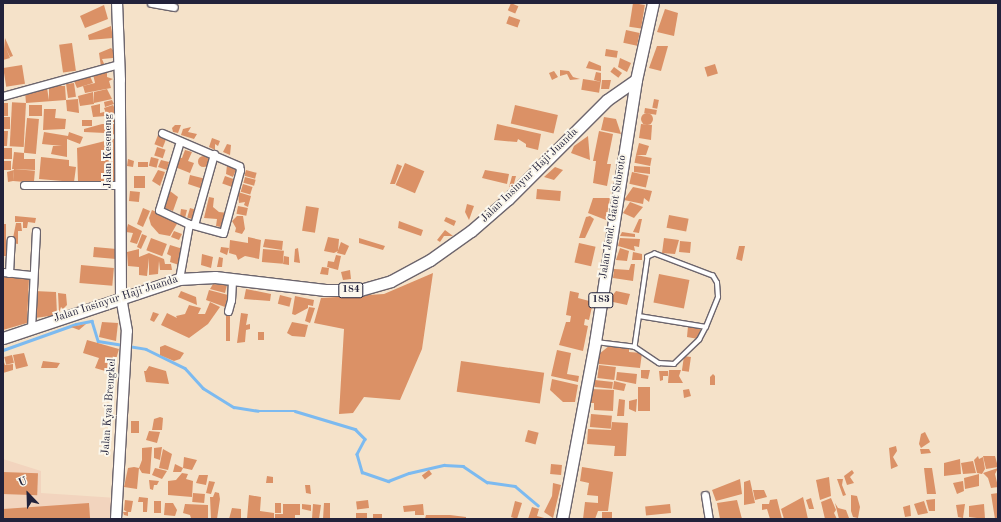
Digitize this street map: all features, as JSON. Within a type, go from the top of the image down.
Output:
[{"type":"main road","name":"Jalan Jend. Gatot Subroto","points":[[562,519],[595,342],[636,80],[653,3]]},
{"type":"main road","name":"Jalan Insinyur Haji Juanda","points":[[3,338],[179,278],[232,279],[294,287],[350,290],[379,285],[404,274],[441,252],[485,220],[602,105],[636,80]]},
{"type":"street","name":"Jalan Keseneng","points":[[117,3],[121,185],[121,298]]},
{"type":"street","points":[[151,3],[174,7]]},
{"type":"street","points":[[3,96],[119,64]]},
{"type":"street","points":[[162,133],[236,163],[240,169],[224,232],[220,234],[158,209],[180,141]]},
{"type":"street","points":[[179,278],[192,224],[214,154]]},
{"type":"street","points":[[24,185],[121,185]]},
{"type":"street","points":[[30,329],[36,231]]},
{"type":"street","points":[[11,240],[6,273],[33,275]]},
{"type":"street","points":[[228,311],[232,294],[232,279]]},
{"type":"street","name":"Jalan Kyai Brengkel","points":[[116,519],[127,321],[121,298]]},
{"type":"street","points":[[705,495],[709,519]]},
{"type":"lane","points":[[595,342],[635,347],[659,363],[672,364],[691,350],[706,327],[718,297],[716,279],[691,266],[655,254],[647,259],[635,347]]},
{"type":"lane","points":[[639,316],[706,327]]},
{"type":"shaded area","points":[[3,459],[41,471],[41,493],[117,498],[117,519],[3,519]]},
{"type":"building","points":[[511,3],[518,6],[515,13],[508,10]]},
{"type":"building","points":[[633,3],[645,5],[641,29],[629,27]]},
{"type":"building","points":[[104,5],[108,19],[85,28],[80,16]]},
{"type":"building","points":[[665,9],[678,13],[674,36],[657,32]]},
{"type":"building","points":[[509,16],[520,20],[518,28],[506,24]]},
{"type":"building","points":[[111,26],[113,38],[89,40],[88,35]]},
{"type":"building","points":[[626,30],[640,33],[637,46],[623,43]]},
{"type":"building","points":[[5,38],[13,56],[10,57],[6,48],[10,58],[3,60]]},
{"type":"building","points":[[72,43],[76,71],[63,73],[59,45]]},
{"type":"building","points":[[657,46],[668,46],[661,71],[649,68]]},
{"type":"building","points":[[111,48],[116,53],[113,58],[102,59],[105,66],[101,67],[99,53]]},
{"type":"building","points":[[606,49],[618,51],[617,58],[605,56]]},
{"type":"building","points":[[620,58],[631,63],[627,72],[618,67]]},
{"type":"building","points":[[589,61],[601,66],[601,71],[586,68]]},
{"type":"building","points":[[715,64],[718,74],[707,77],[704,67]]},
{"type":"building","points":[[22,65],[25,84],[6,87],[3,68]]},
{"type":"building","points":[[614,67],[622,73],[618,78],[610,72]]},
{"type":"building","points":[[560,70],[569,71],[573,77],[580,79],[570,80],[567,74],[560,76]]},
{"type":"building","points":[[107,71],[107,77],[113,79],[109,81],[111,88],[85,93],[83,86],[95,83],[93,74]]},
{"type":"building","points":[[554,71],[558,77],[552,80],[549,73]]},
{"type":"building","points":[[596,72],[601,73],[601,82],[594,80]]},
{"type":"building","points":[[89,74],[93,83],[77,88],[74,81]]},
{"type":"building","points":[[583,79],[601,82],[599,93],[581,90]]},
{"type":"building","points":[[602,80],[611,80],[609,89],[601,89]]},
{"type":"building","points":[[74,83],[76,97],[68,98],[66,84]]},
{"type":"building","points":[[49,86],[65,86],[66,100],[26,103],[25,92],[47,88],[49,100]]},
{"type":"building","points":[[107,89],[112,99],[94,103],[94,92]]},
{"type":"building","points":[[93,92],[94,104],[80,106],[78,96]]},
{"type":"building","points":[[78,99],[79,113],[67,111],[66,100]]},
{"type":"building","points":[[654,99],[659,100],[657,109],[652,108]]},
{"type":"building","points":[[112,100],[114,104],[105,107],[104,102]]},
{"type":"building","points":[[12,102],[26,103],[24,147],[10,146]]},
{"type":"building","points":[[3,103],[8,103],[8,116],[3,116]]},
{"type":"building","points":[[100,104],[100,113],[104,112],[106,116],[93,117],[91,106]]},
{"type":"building","points":[[29,105],[42,105],[42,116],[29,116]]},
{"type":"building","points":[[113,105],[117,113],[107,116],[104,108]]},
{"type":"building","points":[[515,105],[558,115],[554,133],[511,124]]},
{"type":"building","points":[[645,108],[657,110],[656,115],[644,113]]},
{"type":"building","points":[[44,109],[56,109],[55,118],[66,119],[65,129],[43,130]]},
{"type":"building","points":[[645,113],[649,113],[653,119],[649,125],[645,125],[641,121],[641,117]]},
{"type":"building","points":[[118,115],[115,122],[108,122],[108,116]]},
{"type":"building","points":[[3,117],[10,117],[10,129],[3,129]]},
{"type":"building","points":[[604,117],[616,119],[621,134],[601,130]]},
{"type":"building","points":[[27,118],[39,119],[36,154],[24,153]]},
{"type":"building","points":[[82,120],[92,120],[92,126],[82,126]]},
{"type":"building","points":[[102,124],[118,124],[119,127],[115,134],[107,136],[105,133],[84,132],[84,129]]},
{"type":"building","points":[[497,124],[541,134],[538,150],[526,147],[526,144],[518,139],[517,142],[494,140]]},
{"type":"building","points":[[641,124],[652,125],[651,140],[639,138]]},
{"type":"building","points":[[175,125],[181,125],[178,133],[173,132],[172,128]]},
{"type":"building","points":[[191,127],[188,132],[197,134],[194,139],[181,135],[183,129]]},
{"type":"building","points":[[3,131],[8,131],[7,146],[3,146]]},
{"type":"building","points":[[599,131],[613,134],[607,164],[611,164],[607,186],[593,183],[596,161],[593,161]]},
{"type":"building","points":[[44,132],[68,136],[69,132],[83,137],[80,144],[67,139],[67,157],[51,154],[53,146],[62,146],[42,144]]},
{"type":"building","points":[[158,135],[166,138],[163,148],[154,144]]},
{"type":"building","points":[[588,136],[590,160],[571,153],[574,146]]},
{"type":"building","points":[[117,138],[116,183],[78,182],[77,148]]},
{"type":"building","points":[[212,138],[220,141],[218,146],[215,144],[215,150],[209,147]]},
{"type":"building","points":[[639,143],[649,146],[646,155],[636,155]]},
{"type":"building","points":[[227,144],[231,145],[230,155],[223,152]]},
{"type":"building","points":[[157,147],[166,150],[163,158],[154,156]]},
{"type":"building","points":[[3,148],[12,148],[12,159],[3,159]]},
{"type":"building","points":[[185,150],[192,152],[188,161],[194,163],[190,173],[175,167],[177,158],[182,158]]},
{"type":"building","points":[[14,152],[24,153],[24,159],[35,159],[35,170],[12,169]]},
{"type":"building","points":[[203,155],[207,157],[209,161],[207,165],[203,167],[199,165],[197,161],[199,157]]},
{"type":"building","points":[[636,155],[652,158],[650,166],[634,163]]},
{"type":"building","points":[[41,157],[69,160],[69,166],[76,167],[74,182],[39,179]]},
{"type":"building","points":[[151,157],[159,159],[157,168],[149,166]]},
{"type":"building","points":[[128,159],[134,161],[133,167],[127,166]]},
{"type":"building","points":[[161,160],[169,162],[167,170],[158,167]]},
{"type":"building","points":[[3,161],[11,161],[11,170],[3,170]]},
{"type":"building","points":[[138,162],[148,162],[148,167],[138,167]]},
{"type":"building","points":[[405,163],[424,171],[415,193],[396,185]]},
{"type":"building","points":[[397,164],[402,166],[395,184],[390,184]]},
{"type":"building","points":[[227,165],[237,167],[233,177],[226,174]]},
{"type":"building","points":[[634,166],[650,167],[650,174],[634,172]]},
{"type":"building","points":[[555,167],[563,170],[554,180],[544,177]]},
{"type":"building","points":[[14,169],[35,171],[34,183],[13,181]]},
{"type":"building","points":[[14,170],[13,181],[8,182],[7,172]]},
{"type":"building","points":[[158,170],[165,172],[160,186],[152,181]]},
{"type":"building","points":[[246,170],[257,173],[255,179],[244,176]]},
{"type":"building","points":[[485,170],[509,174],[507,184],[482,178]]},
{"type":"building","points":[[632,172],[649,176],[646,188],[629,184]]},
{"type":"building","points":[[190,175],[206,179],[201,183],[203,189],[188,184]]},
{"type":"building","points":[[134,176],[145,176],[145,188],[134,188]]},
{"type":"building","points":[[225,176],[236,180],[234,188],[222,184]]},
{"type":"building","points":[[512,176],[516,176],[513,187],[509,187]]},
{"type":"building","points":[[245,177],[256,180],[254,186],[243,183]]},
{"type":"building","points":[[243,184],[253,187],[250,195],[241,192]]},
{"type":"building","points":[[633,187],[652,191],[649,202],[644,198],[643,204],[624,200]]},
{"type":"building","points":[[537,189],[561,191],[560,201],[536,199]]},
{"type":"building","points":[[130,191],[140,192],[139,202],[129,201]]},
{"type":"building","points":[[165,191],[170,191],[178,197],[173,211],[161,207]]},
{"type":"building","points":[[238,192],[251,196],[248,207],[244,205],[245,202],[239,203]]},
{"type":"building","points":[[209,197],[214,198],[213,207],[219,212],[228,213],[225,228],[216,226],[217,219],[204,218]]},
{"type":"building","points":[[593,198],[610,198],[606,220],[588,213]]},
{"type":"building","points":[[630,202],[643,207],[634,218],[623,213]]},
{"type":"building","points":[[467,204],[474,206],[469,220],[465,212]]},
{"type":"building","points":[[238,206],[248,208],[246,216],[236,214]]},
{"type":"building","points":[[306,206],[319,208],[315,233],[302,231]]},
{"type":"building","points":[[143,208],[150,211],[143,227],[137,224]]},
{"type":"building","points":[[190,208],[197,210],[194,220],[187,218]]},
{"type":"building","points":[[181,209],[187,210],[185,218],[180,216]]},
{"type":"building","points":[[152,210],[178,222],[170,236],[159,234],[151,225],[149,218]]},
{"type":"building","points":[[669,215],[689,219],[686,232],[667,228]]},
{"type":"building","points":[[15,216],[36,218],[35,223],[28,222],[27,228],[23,228],[23,222],[15,222]]},
{"type":"building","points":[[237,216],[243,216],[245,229],[242,234],[235,232],[236,228],[232,221]]},
{"type":"building","points":[[590,216],[594,219],[585,238],[579,238],[586,217]]},
{"type":"building","points":[[446,217],[456,221],[454,226],[444,221]]},
{"type":"building","points":[[639,219],[642,219],[639,233],[633,232]]},
{"type":"building","points":[[399,221],[423,230],[421,236],[398,228]]},
{"type":"building","points":[[16,223],[21,223],[22,231],[18,231],[18,244],[12,243]]},
{"type":"building","points":[[3,224],[6,224],[6,256],[3,256]]},
{"type":"building","points":[[128,224],[142,231],[137,244],[130,242],[133,233],[126,232]]},
{"type":"building","points":[[445,230],[453,236],[444,236],[440,242],[437,240]]},
{"type":"building","points":[[174,231],[182,234],[179,240],[171,237]]},
{"type":"building","points":[[622,232],[635,234],[635,237],[620,236]]},
{"type":"building","points":[[142,234],[147,236],[141,249],[137,247]]},
{"type":"building","points":[[248,237],[261,240],[259,259],[245,256],[238,260],[236,255],[229,253],[230,240],[248,243]]},
{"type":"building","points":[[328,237],[339,239],[338,251],[334,253],[324,251]]},
{"type":"building","points":[[151,238],[167,244],[162,256],[146,250]]},
{"type":"building","points":[[359,238],[385,246],[383,250],[359,243]]},
{"type":"building","points":[[620,238],[640,239],[639,247],[634,246],[635,251],[618,246]]},
{"type":"building","points":[[664,238],[679,240],[675,254],[662,253]]},
{"type":"building","points":[[265,239],[283,241],[282,250],[263,247]]},
{"type":"building","points":[[680,241],[691,242],[690,253],[679,252]]},
{"type":"building","points":[[341,242],[349,246],[345,255],[337,253]]},
{"type":"building","points":[[579,243],[596,247],[591,266],[575,262]]},
{"type":"building","points":[[170,245],[183,249],[179,265],[170,262],[171,256],[167,254]]},
{"type":"building","points":[[739,246],[745,246],[742,261],[736,259]]},
{"type":"building","points":[[94,247],[117,249],[116,259],[93,257]]},
{"type":"building","points":[[221,247],[229,248],[227,255],[220,252]]},
{"type":"building","points":[[298,248],[300,263],[294,262],[295,249]]},
{"type":"building","points":[[620,248],[629,251],[627,261],[616,260]]},
{"type":"building","points":[[139,249],[139,257],[149,253],[164,259],[165,264],[171,264],[172,270],[160,270],[159,261],[158,274],[149,275],[149,258],[147,276],[139,275],[139,267],[128,266],[127,252]]},
{"type":"building","points":[[263,249],[284,251],[283,264],[262,262]]},
{"type":"building","points":[[633,252],[642,254],[642,260],[632,260]]},
{"type":"building","points":[[202,254],[213,257],[211,268],[201,265]]},
{"type":"building","points":[[336,255],[341,256],[338,270],[327,267],[328,261],[334,262]]},
{"type":"building","points":[[284,256],[289,257],[289,265],[283,264]]},
{"type":"building","points":[[219,257],[223,258],[222,267],[217,267]]},
{"type":"building","points":[[631,264],[635,264],[633,281],[613,278],[614,269],[629,270]]},
{"type":"building","points":[[81,265],[114,268],[112,286],[79,283]]},
{"type":"building","points":[[322,267],[329,268],[328,275],[320,274]]},
{"type":"building","points":[[350,270],[351,279],[343,280],[341,272]]},
{"type":"building","points":[[433,273],[422,349],[400,400],[364,397],[353,413],[339,414],[344,329],[314,323],[321,298],[384,294]]},
{"type":"building","points":[[659,274],[689,280],[684,308],[653,302]]},
{"type":"building","points":[[3,277],[29,278],[27,323],[3,330]]},
{"type":"building","points":[[213,284],[227,285],[225,293],[210,289]]},
{"type":"building","points":[[246,289],[271,294],[270,301],[244,299]]},
{"type":"building","points":[[209,290],[228,295],[225,307],[206,300]]},
{"type":"building","points":[[34,291],[56,292],[57,315],[35,318]]},
{"type":"building","points":[[181,291],[196,297],[197,305],[178,297]]},
{"type":"building","points":[[570,291],[579,293],[578,298],[593,302],[589,320],[585,319],[584,325],[588,326],[583,351],[559,345],[566,322],[570,322],[571,316],[566,315]]},
{"type":"building","points":[[616,291],[630,294],[627,305],[613,302],[612,296]]},
{"type":"building","points":[[58,293],[66,294],[67,305],[63,309],[61,307],[59,313]]},
{"type":"building","points":[[280,295],[292,298],[289,307],[278,304]]},
{"type":"building","points":[[295,296],[314,300],[313,306],[308,305],[308,308],[295,315],[292,314]]},
{"type":"building","points":[[210,302],[220,307],[208,324],[189,338],[161,325],[167,313],[177,318],[176,316],[185,314],[189,305],[201,308],[198,314],[205,314]]},
{"type":"building","points":[[309,307],[315,308],[310,323],[305,321]]},
{"type":"building","points":[[153,312],[159,314],[154,322],[150,320]]},
{"type":"building","points":[[241,313],[248,314],[246,325],[250,324],[250,329],[246,330],[245,342],[237,343]]},
{"type":"building","points":[[226,316],[230,316],[230,341],[226,341]]},
{"type":"building","points":[[102,322],[118,323],[116,341],[99,337]]},
{"type":"building","points":[[292,322],[308,325],[305,337],[292,336],[287,333]]},
{"type":"building","points":[[86,324],[79,330],[71,327]]},
{"type":"building","points":[[688,326],[701,327],[698,339],[687,337]]},
{"type":"building","points":[[258,332],[264,332],[264,340],[258,340]]},
{"type":"building","points":[[87,340],[119,349],[112,373],[95,368],[99,358],[83,353]]},
{"type":"building","points":[[165,345],[184,353],[180,359],[174,361],[160,355],[160,347]]},
{"type":"building","points":[[609,346],[629,348],[629,352],[642,353],[640,368],[599,364],[599,354]]},
{"type":"building","points":[[557,350],[571,353],[567,374],[579,376],[578,382],[551,376]]},
{"type":"building","points":[[24,353],[28,366],[16,369],[13,355]]},
{"type":"building","points":[[12,355],[14,363],[6,365],[4,357]]},
{"type":"building","points":[[684,356],[691,357],[689,372],[682,371]]},
{"type":"building","points":[[3,359],[5,365],[13,364],[13,370],[3,373]]},
{"type":"building","points":[[43,361],[60,363],[57,368],[41,368]]},
{"type":"building","points":[[461,361],[544,373],[540,403],[457,392]]},
{"type":"building","points":[[599,365],[616,367],[614,380],[597,378]]},
{"type":"building","points":[[149,366],[166,371],[169,384],[146,382],[144,371],[146,371]]},
{"type":"building","points":[[641,370],[650,370],[648,379],[641,378]]},
{"type":"building","points":[[669,370],[681,370],[679,376],[683,383],[668,383]]},
{"type":"building","points":[[659,371],[668,371],[668,376],[663,376],[663,380],[660,381]]},
{"type":"building","points":[[617,372],[637,374],[636,384],[616,380]]},
{"type":"building","points":[[713,374],[715,376],[715,385],[710,385],[710,377]]},
{"type":"building","points":[[552,379],[578,385],[575,402],[563,402],[550,390]]},
{"type":"building","points":[[595,380],[613,382],[612,389],[594,387]]},
{"type":"building","points":[[614,381],[626,384],[624,391],[613,389]]},
{"type":"building","points":[[638,387],[650,387],[650,411],[638,411]]},
{"type":"building","points":[[590,389],[614,390],[613,411],[594,410],[594,403],[589,403]]},
{"type":"building","points":[[689,389],[691,396],[684,398],[683,390]]},
{"type":"building","points":[[619,399],[625,400],[624,416],[617,416]]},
{"type":"building","points":[[637,399],[636,412],[629,409],[629,401]]},
{"type":"building","points":[[591,414],[612,416],[611,429],[590,427]]},
{"type":"building","points":[[160,417],[163,418],[162,430],[152,430],[154,419]]},
{"type":"building","points":[[131,421],[139,421],[139,433],[131,433]]},
{"type":"building","points":[[612,422],[628,423],[626,456],[614,456],[615,446],[587,444],[588,429],[611,430]]},
{"type":"building","points":[[528,430],[539,433],[536,444],[525,442]]},
{"type":"building","points":[[149,431],[160,432],[157,443],[146,440]]},
{"type":"building","points":[[925,432],[930,442],[921,448],[919,444],[921,434]]},
{"type":"building","points":[[896,446],[897,451],[893,457],[898,466],[891,469],[889,448]]},
{"type":"building","points":[[152,447],[150,474],[142,473],[139,468],[142,460],[142,448]]},
{"type":"building","points":[[162,447],[160,460],[154,458],[154,448]]},
{"type":"building","points":[[163,449],[172,454],[168,470],[159,468]]},
{"type":"building","points":[[920,449],[929,449],[931,453],[921,454]]},
{"type":"building","points":[[978,456],[979,459],[983,457],[985,469],[982,474],[977,473],[974,460]]},
{"type":"building","points":[[983,456],[995,456],[998,467],[986,469]]},
{"type":"building","points":[[184,457],[197,460],[192,470],[183,468]]},
{"type":"building","points":[[960,459],[961,474],[944,476],[944,463]]},
{"type":"building","points":[[973,461],[976,473],[963,474],[961,463]]},
{"type":"building","points":[[175,464],[183,468],[181,472],[173,472]]},
{"type":"building","points":[[551,464],[562,465],[561,475],[550,474]]},
{"type":"building","points":[[582,467],[613,472],[608,511],[598,511],[595,519],[583,519],[585,502],[598,503],[598,496],[587,495],[589,483],[580,481]]},
{"type":"building","points":[[128,468],[139,468],[137,489],[124,487]]},
{"type":"building","points":[[155,468],[167,471],[162,479],[152,475]]},
{"type":"building","points":[[924,468],[932,468],[936,494],[927,494]]},
{"type":"building","points":[[998,468],[995,474],[998,487],[991,488],[988,478],[983,473]]},
{"type":"building","points":[[429,470],[432,474],[425,479],[422,475]]},
{"type":"building","points":[[852,470],[854,473],[850,477],[854,483],[847,485],[844,476]]},
{"type":"building","points":[[3,472],[38,473],[37,495],[3,494]]},
{"type":"building","points":[[182,473],[188,474],[186,479],[193,481],[192,497],[168,495],[168,481],[176,480]]},
{"type":"building","points":[[979,474],[979,486],[965,489],[964,478]]},
{"type":"building","points":[[199,475],[208,475],[206,485],[196,483]]},
{"type":"building","points":[[267,476],[273,477],[273,483],[266,483]]},
{"type":"building","points":[[829,477],[831,496],[820,500],[816,480]]},
{"type":"building","points":[[740,479],[742,494],[716,501],[712,490]]},
{"type":"building","points":[[837,479],[843,479],[842,485],[846,495],[843,496]]},
{"type":"building","points":[[149,480],[159,481],[157,485],[154,485],[153,490],[150,489]]},
{"type":"building","points":[[750,480],[755,503],[744,505],[744,482]]},
{"type":"building","points":[[209,481],[215,482],[211,494],[206,493]]},
{"type":"building","points":[[963,481],[964,491],[957,494],[953,483]]},
{"type":"building","points":[[553,483],[561,485],[553,518],[544,512],[552,496]]},
{"type":"building","points":[[305,485],[310,485],[311,494],[306,493]]},
{"type":"building","points":[[753,490],[764,490],[767,497],[755,500]]},
{"type":"building","points":[[215,492],[219,493],[220,499],[217,519],[211,519],[210,497],[213,497]]},
{"type":"building","points":[[193,493],[205,494],[204,503],[192,502]]},
{"type":"building","points":[[998,493],[998,519],[995,519],[991,494]]},
{"type":"building","points":[[249,495],[261,497],[260,511],[274,513],[274,519],[247,519]]},
{"type":"building","points":[[851,495],[857,496],[860,507],[858,518],[853,517],[851,511]]},
{"type":"building","points":[[139,497],[148,498],[147,512],[143,512],[143,502],[138,502]]},
{"type":"building","points":[[803,497],[808,519],[784,519],[781,509]]},
{"type":"building","points":[[811,498],[814,509],[809,509],[806,500]]},
{"type":"building","points":[[831,498],[836,510],[834,513],[837,519],[825,519],[821,502]]},
{"type":"building","points":[[777,499],[782,519],[770,519],[767,509],[762,510],[762,504],[769,504],[770,500]]},
{"type":"building","points":[[935,499],[935,511],[929,511],[926,500]]},
{"type":"building","points":[[125,500],[133,501],[131,512],[128,512],[128,516],[124,515],[123,512],[127,512],[124,510]]},
{"type":"building","points":[[368,500],[369,508],[357,509],[356,501]]},
{"type":"building","points":[[737,500],[742,519],[720,519],[717,503]]},
{"type":"building","points":[[154,501],[161,501],[161,513],[154,513]]},
{"type":"building","points":[[515,501],[522,503],[517,519],[511,517]]},
{"type":"building","points":[[924,501],[928,513],[918,515],[914,504]]},
{"type":"building","points":[[89,503],[90,519],[4,519],[3,509]]},
{"type":"building","points":[[165,503],[173,503],[177,510],[175,516],[164,515]]},
{"type":"building","points":[[275,503],[281,503],[281,513],[275,513]]},
{"type":"building","points":[[324,503],[330,503],[330,519],[323,519]]},
{"type":"building","points":[[835,503],[838,508],[846,510],[849,518],[839,519]]},
{"type":"building","points":[[185,504],[208,505],[208,519],[191,518],[190,515],[183,513]]},
{"type":"building","points":[[283,504],[300,504],[300,515],[295,515],[295,519],[275,519],[275,514],[283,514]]},
{"type":"building","points":[[302,504],[311,505],[311,511],[302,509]]},
{"type":"building","points":[[313,504],[321,505],[319,519],[312,519]]},
{"type":"building","points":[[423,504],[424,515],[415,515],[415,511],[404,512],[403,506]]},
{"type":"building","points":[[670,504],[671,513],[646,516],[645,507]]},
{"type":"building","points":[[965,504],[963,518],[958,517],[956,505]]},
{"type":"building","points":[[984,504],[985,519],[969,517],[969,506]]},
{"type":"building","points":[[910,505],[911,516],[905,517],[903,507]]},
{"type":"building","points":[[532,507],[539,509],[537,516],[548,519],[528,519]]},
{"type":"building","points":[[232,508],[241,509],[241,519],[229,519]]},
{"type":"building","points":[[602,512],[612,512],[612,519],[602,519]]},
{"type":"building","points":[[356,513],[367,513],[367,519],[356,519]]},
{"type":"building","points":[[373,514],[382,514],[382,519],[373,519]]},
{"type":"building","points":[[426,515],[450,515],[466,517],[466,519],[425,519]]},
{"type":"waterway","points":[[3,350],[76,324],[92,321],[98,341],[123,345]]},
{"type":"waterway","points":[[128,346],[146,349],[185,368],[203,388],[234,407],[258,411],[295,411],[355,429],[365,439],[357,454],[362,472],[388,481],[409,473],[444,465],[463,466],[487,482],[515,486],[538,505]]}]
